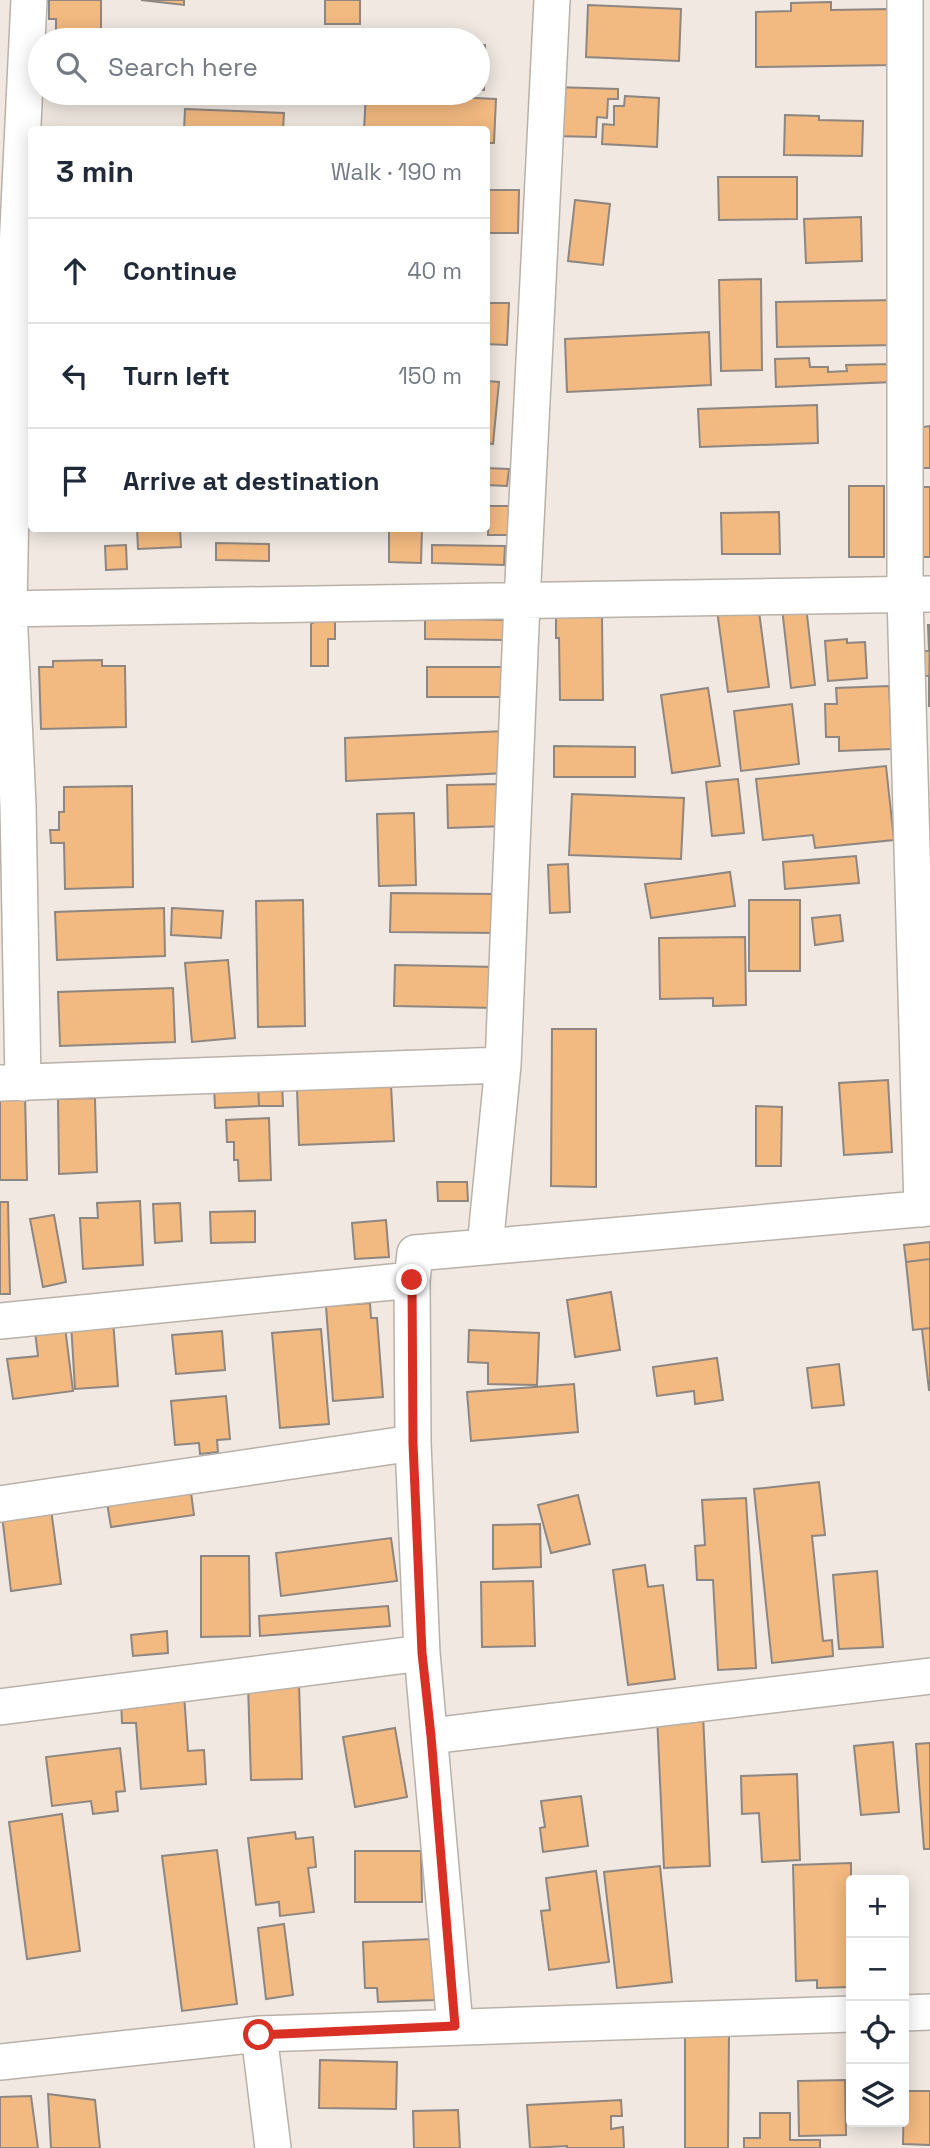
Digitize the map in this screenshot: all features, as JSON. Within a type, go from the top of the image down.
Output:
[{"type":"street","points":[[29,0],[4,609],[18,806],[12,1083],[503,1065]]},
{"type":"street","points":[[485,1247],[503,1065],[522,602],[552,0]]},
{"type":"street","points":[[455,2026],[422,1653],[413,1443],[412,1280],[415,1253],[926,1208],[918,595],[905,0]]},
{"type":"street","points":[[4,609],[918,595]]},
{"type":"street","points":[[0,1321],[412,1280]]},
{"type":"street","points":[[0,1504],[413,1443]]},
{"type":"street","points":[[0,1707],[422,1653]]},
{"type":"street","points":[[431,1736],[930,1676]]},
{"type":"street","points":[[909,2013],[930,2012]]},
{"type":"street","points":[[0,2062],[259,2035],[846,2014]]},
{"type":"street","points":[[259,2035],[273,2148]]},
{"type":"building","points":[[49,0],[101,0],[101,28],[56,28],[56,19],[49,19]]},
{"type":"building","points":[[141,0],[184,0],[184,5]]},
{"type":"building","points":[[325,0],[360,0],[360,24],[325,24]]},
{"type":"building","points":[[831,2],[831,10],[893,9],[893,65],[756,67],[756,12],[791,11],[791,3]]},
{"type":"building","points":[[588,5],[681,9],[679,61],[586,57]]},
{"type":"building","points":[[555,87],[618,89],[618,99],[608,99],[607,118],[597,117],[596,137],[553,136]]},
{"type":"building","points":[[625,96],[659,98],[657,147],[602,144],[603,124],[614,125],[614,106],[624,106]]},
{"type":"building","points":[[490,99],[496,99],[494,143],[490,143],[490,126],[364,126],[365,105],[490,105]]},
{"type":"building","points":[[185,109],[284,113],[283,126],[184,126]]},
{"type":"building","points":[[785,115],[819,116],[819,120],[863,121],[862,156],[784,155]]},
{"type":"building","points":[[718,177],[797,177],[797,219],[719,220]]},
{"type":"building","points":[[490,190],[519,190],[518,233],[490,233]]},
{"type":"building","points":[[575,200],[610,204],[603,265],[568,261]]},
{"type":"building","points":[[861,217],[862,261],[806,263],[804,219]]},
{"type":"building","points":[[761,279],[762,370],[721,371],[719,280]]},
{"type":"building","points":[[896,300],[897,345],[777,347],[776,302]]},
{"type":"building","points":[[490,303],[509,303],[507,345],[490,344]]},
{"type":"building","points":[[709,332],[711,385],[567,392],[565,339]]},
{"type":"building","points":[[809,358],[810,367],[828,367],[828,372],[847,371],[846,365],[892,364],[893,382],[776,387],[775,359]]},
{"type":"building","points":[[490,381],[499,382],[493,444],[490,444]]},
{"type":"building","points":[[817,405],[818,443],[700,447],[698,409]]},
{"type":"building","points":[[930,426],[930,468],[923,468],[923,427]]},
{"type":"building","points":[[490,468],[509,469],[507,486],[490,485]]},
{"type":"building","points":[[849,486],[884,486],[884,557],[849,557]]},
{"type":"building","points":[[921,487],[930,487],[930,557],[921,557]]},
{"type":"building","points":[[490,506],[509,506],[508,535],[488,535]]},
{"type":"building","points":[[779,512],[780,554],[722,554],[721,513]]},
{"type":"building","points":[[137,532],[180,532],[181,547],[138,549]]},
{"type":"building","points":[[389,532],[422,532],[421,563],[389,562]]},
{"type":"building","points":[[216,543],[269,544],[269,561],[216,560]]},
{"type":"building","points":[[126,545],[127,569],[106,570],[105,546]]},
{"type":"building","points":[[432,545],[505,546],[504,565],[432,563]]},
{"type":"building","points":[[758,604],[769,687],[728,692],[717,610]]},
{"type":"building","points":[[806,606],[815,685],[791,688],[782,608]]},
{"type":"building","points":[[556,617],[602,617],[603,700],[560,700]]},
{"type":"building","points":[[425,618],[505,620],[505,640],[425,639]]},
{"type":"building","points":[[335,620],[335,639],[328,639],[328,666],[311,666],[311,624],[316,621]]},
{"type":"building","points":[[930,625],[929,707],[929,676],[923,676],[923,651],[929,651]]},
{"type":"building","points":[[847,639],[847,643],[865,642],[867,678],[828,681],[825,641]]},
{"type":"building","points":[[102,660],[102,666],[125,666],[126,727],[41,729],[39,667],[53,667],[53,661]]},
{"type":"building","points":[[427,667],[503,667],[503,697],[427,697]]},
{"type":"building","points":[[889,686],[892,749],[839,751],[839,737],[826,737],[825,704],[837,704],[836,688]]},
{"type":"building","points":[[708,688],[720,766],[672,773],[661,695]]},
{"type":"building","points":[[792,704],[799,764],[741,771],[734,711]]},
{"type":"building","points":[[505,731],[507,773],[346,781],[345,738]]},
{"type":"building","points":[[554,746],[635,747],[635,777],[554,777]]},
{"type":"building","points":[[886,766],[894,840],[815,848],[813,835],[763,840],[756,779]]},
{"type":"building","points":[[738,779],[744,833],[712,836],[706,782]]},
{"type":"building","points":[[506,784],[507,826],[448,828],[447,785]]},
{"type":"building","points":[[132,786],[133,887],[65,889],[64,843],[51,843],[50,830],[59,830],[59,812],[64,812],[64,787]]},
{"type":"building","points":[[572,794],[684,798],[681,859],[569,855]]},
{"type":"building","points":[[414,813],[416,885],[379,886],[377,814]]},
{"type":"building","points":[[856,856],[859,883],[785,889],[783,862]]},
{"type":"building","points":[[568,864],[570,912],[550,913],[548,865]]},
{"type":"building","points":[[730,872],[735,906],[651,918],[645,884]]},
{"type":"building","points":[[391,893],[498,894],[498,933],[390,932]]},
{"type":"building","points":[[303,900],[305,1026],[258,1027],[256,901]]},
{"type":"building","points":[[749,900],[800,900],[800,971],[749,971]]},
{"type":"building","points":[[164,908],[165,956],[57,960],[55,912]]},
{"type":"building","points":[[172,908],[223,911],[221,938],[171,935]]},
{"type":"building","points":[[840,915],[843,941],[815,945],[812,918]]},
{"type":"building","points":[[745,937],[746,1005],[713,1006],[713,998],[660,999],[659,938]]},
{"type":"building","points":[[228,960],[235,1038],[192,1042],[185,963]]},
{"type":"building","points":[[395,965],[498,967],[497,1008],[394,1006]]},
{"type":"building","points":[[173,988],[175,1042],[60,1046],[58,992]]},
{"type":"building","points":[[552,1029],[596,1029],[596,1187],[551,1186]]},
{"type":"building","points":[[888,1080],[892,1152],[844,1155],[839,1083]]},
{"type":"building","points":[[282,1081],[283,1106],[259,1106],[258,1082]]},
{"type":"building","points":[[258,1082],[259,1106],[215,1108],[214,1084]]},
{"type":"building","points":[[391,1085],[394,1141],[299,1145],[297,1089]]},
{"type":"building","points":[[0,1095],[25,1095],[27,1180],[0,1180]]},
{"type":"building","points":[[95,1098],[97,1172],[59,1174],[58,1099]]},
{"type":"building","points":[[756,1106],[782,1107],[781,1166],[756,1166]]},
{"type":"building","points":[[269,1118],[271,1180],[239,1181],[238,1160],[234,1160],[234,1142],[227,1142],[226,1120]]},
{"type":"building","points":[[437,1182],[467,1182],[468,1201],[438,1201]]},
{"type":"building","points":[[140,1201],[143,1265],[83,1269],[80,1218],[98,1218],[97,1203]]},
{"type":"building","points":[[0,1202],[8,1202],[10,1294],[0,1294]]},
{"type":"building","points":[[180,1203],[182,1241],[155,1243],[153,1204]]},
{"type":"building","points":[[255,1211],[255,1242],[211,1243],[210,1212]]},
{"type":"building","points":[[54,1215],[66,1282],[43,1287],[30,1219]]},
{"type":"building","points":[[386,1220],[389,1257],[355,1259],[352,1223]]},
{"type":"building","points":[[930,1242],[930,1259],[906,1262],[904,1245]]},
{"type":"building","points":[[930,1259],[930,1328],[913,1330],[906,1262]]},
{"type":"building","points":[[611,1292],[620,1350],[575,1357],[567,1300]]},
{"type":"building","points":[[370,1303],[371,1318],[377,1318],[383,1397],[333,1401],[326,1306]]},
{"type":"building","points":[[113,1320],[118,1386],[75,1389],[71,1323]]},
{"type":"building","points":[[65,1327],[73,1391],[13,1399],[7,1359],[38,1356],[35,1331]]},
{"type":"building","points":[[930,1328],[930,1390],[929,1390],[922,1329]]},
{"type":"building","points":[[321,1329],[329,1424],[280,1428],[272,1333]]},
{"type":"building","points":[[469,1330],[539,1333],[537,1385],[488,1384],[488,1363],[468,1362]]},
{"type":"building","points":[[222,1331],[225,1370],[176,1374],[172,1335]]},
{"type":"building","points":[[717,1358],[723,1400],[695,1404],[694,1391],[657,1396],[653,1367]]},
{"type":"building","points":[[839,1364],[844,1405],[812,1408],[807,1368]]},
{"type":"building","points":[[574,1384],[578,1432],[471,1441],[467,1392]]},
{"type":"building","points":[[226,1396],[230,1439],[217,1440],[218,1452],[200,1454],[199,1443],[175,1445],[171,1401]]},
{"type":"building","points":[[819,1482],[825,1535],[812,1536],[823,1641],[832,1640],[833,1656],[772,1663],[754,1489]]},
{"type":"building","points":[[190,1485],[194,1515],[111,1527],[106,1497]]},
{"type":"building","points":[[578,1495],[590,1544],[551,1553],[538,1505]]},
{"type":"building","points":[[746,1498],[756,1668],[718,1670],[713,1580],[697,1580],[695,1546],[705,1545],[702,1500]]},
{"type":"building","points":[[51,1509],[61,1584],[11,1591],[2,1515]]},
{"type":"building","points":[[540,1524],[541,1567],[493,1569],[493,1525]]},
{"type":"building","points":[[391,1538],[397,1581],[281,1596],[276,1553]]},
{"type":"building","points":[[201,1556],[249,1556],[250,1636],[201,1637]]},
{"type":"building","points":[[645,1565],[648,1587],[663,1585],[675,1679],[628,1685],[613,1570]]},
{"type":"building","points":[[877,1571],[883,1647],[839,1649],[833,1575]]},
{"type":"building","points":[[533,1581],[535,1646],[482,1647],[481,1582]]},
{"type":"building","points":[[388,1606],[390,1626],[260,1636],[259,1616]]},
{"type":"building","points":[[167,1631],[168,1653],[133,1656],[131,1635]]},
{"type":"building","points":[[299,1683],[302,1779],[251,1780],[248,1685]]},
{"type":"building","points":[[184,1694],[188,1751],[204,1750],[206,1784],[141,1789],[136,1723],[122,1723],[121,1698]]},
{"type":"building","points":[[703,1714],[710,1866],[664,1868],[657,1716]]},
{"type":"building","points":[[395,1728],[407,1797],[355,1807],[343,1737]]},
{"type":"building","points":[[893,1742],[899,1812],[861,1815],[854,1746]]},
{"type":"building","points":[[930,1743],[930,1849],[924,1849],[916,1744]]},
{"type":"building","points":[[120,1748],[125,1791],[116,1792],[118,1811],[93,1814],[91,1801],[52,1806],[46,1757]]},
{"type":"building","points":[[797,1774],[800,1860],[762,1862],[759,1813],[742,1814],[741,1776]]},
{"type":"building","points":[[581,1796],[588,1846],[543,1852],[540,1828],[545,1827],[541,1801]]},
{"type":"building","points":[[62,1814],[80,1951],[27,1959],[9,1822]]},
{"type":"building","points":[[295,1832],[296,1839],[313,1837],[316,1867],[308,1868],[314,1912],[280,1916],[279,1902],[256,1905],[248,1838]]},
{"type":"building","points":[[217,1850],[237,2004],[182,2011],[162,1856]]},
{"type":"building","points":[[355,1851],[421,1851],[422,1902],[355,1902]]},
{"type":"building","points":[[851,1863],[851,1875],[846,1875],[846,1987],[817,1988],[817,1980],[796,1981],[793,1865]]},
{"type":"building","points":[[660,1866],[672,1982],[617,1988],[604,1872]]},
{"type":"building","points":[[596,1871],[609,1962],[549,1970],[541,1911],[550,1910],[546,1878]]},
{"type":"building","points":[[284,1924],[293,1995],[266,1999],[258,1928]]},
{"type":"building","points":[[432,1939],[435,2000],[378,2002],[377,1988],[365,1988],[363,1942]]},
{"type":"building","points":[[685,2032],[729,2032],[728,2148],[685,2148]]},
{"type":"building","points":[[320,2060],[397,2062],[396,2109],[319,2108]]},
{"type":"building","points":[[845,2080],[846,2135],[799,2136],[798,2081]]},
{"type":"building","points":[[909,2091],[930,2091],[930,2145],[903,2144],[903,2127],[909,2127]]},
{"type":"building","points":[[48,2094],[95,2100],[100,2148],[51,2148]]},
{"type":"building","points":[[31,2096],[38,2148],[0,2148],[0,2097]]},
{"type":"building","points":[[621,2100],[622,2116],[611,2116],[611,2129],[623,2127],[624,2148],[530,2148],[527,2105]]},
{"type":"building","points":[[458,2110],[460,2148],[414,2148],[413,2111]]},
{"type":"building","points":[[760,2113],[790,2113],[790,2140],[820,2140],[820,2148],[744,2148],[744,2138],[760,2138]]},
{"type":"route","points":[[259,2035],[455,2026],[422,1653],[413,1443],[412,1280]]}]
